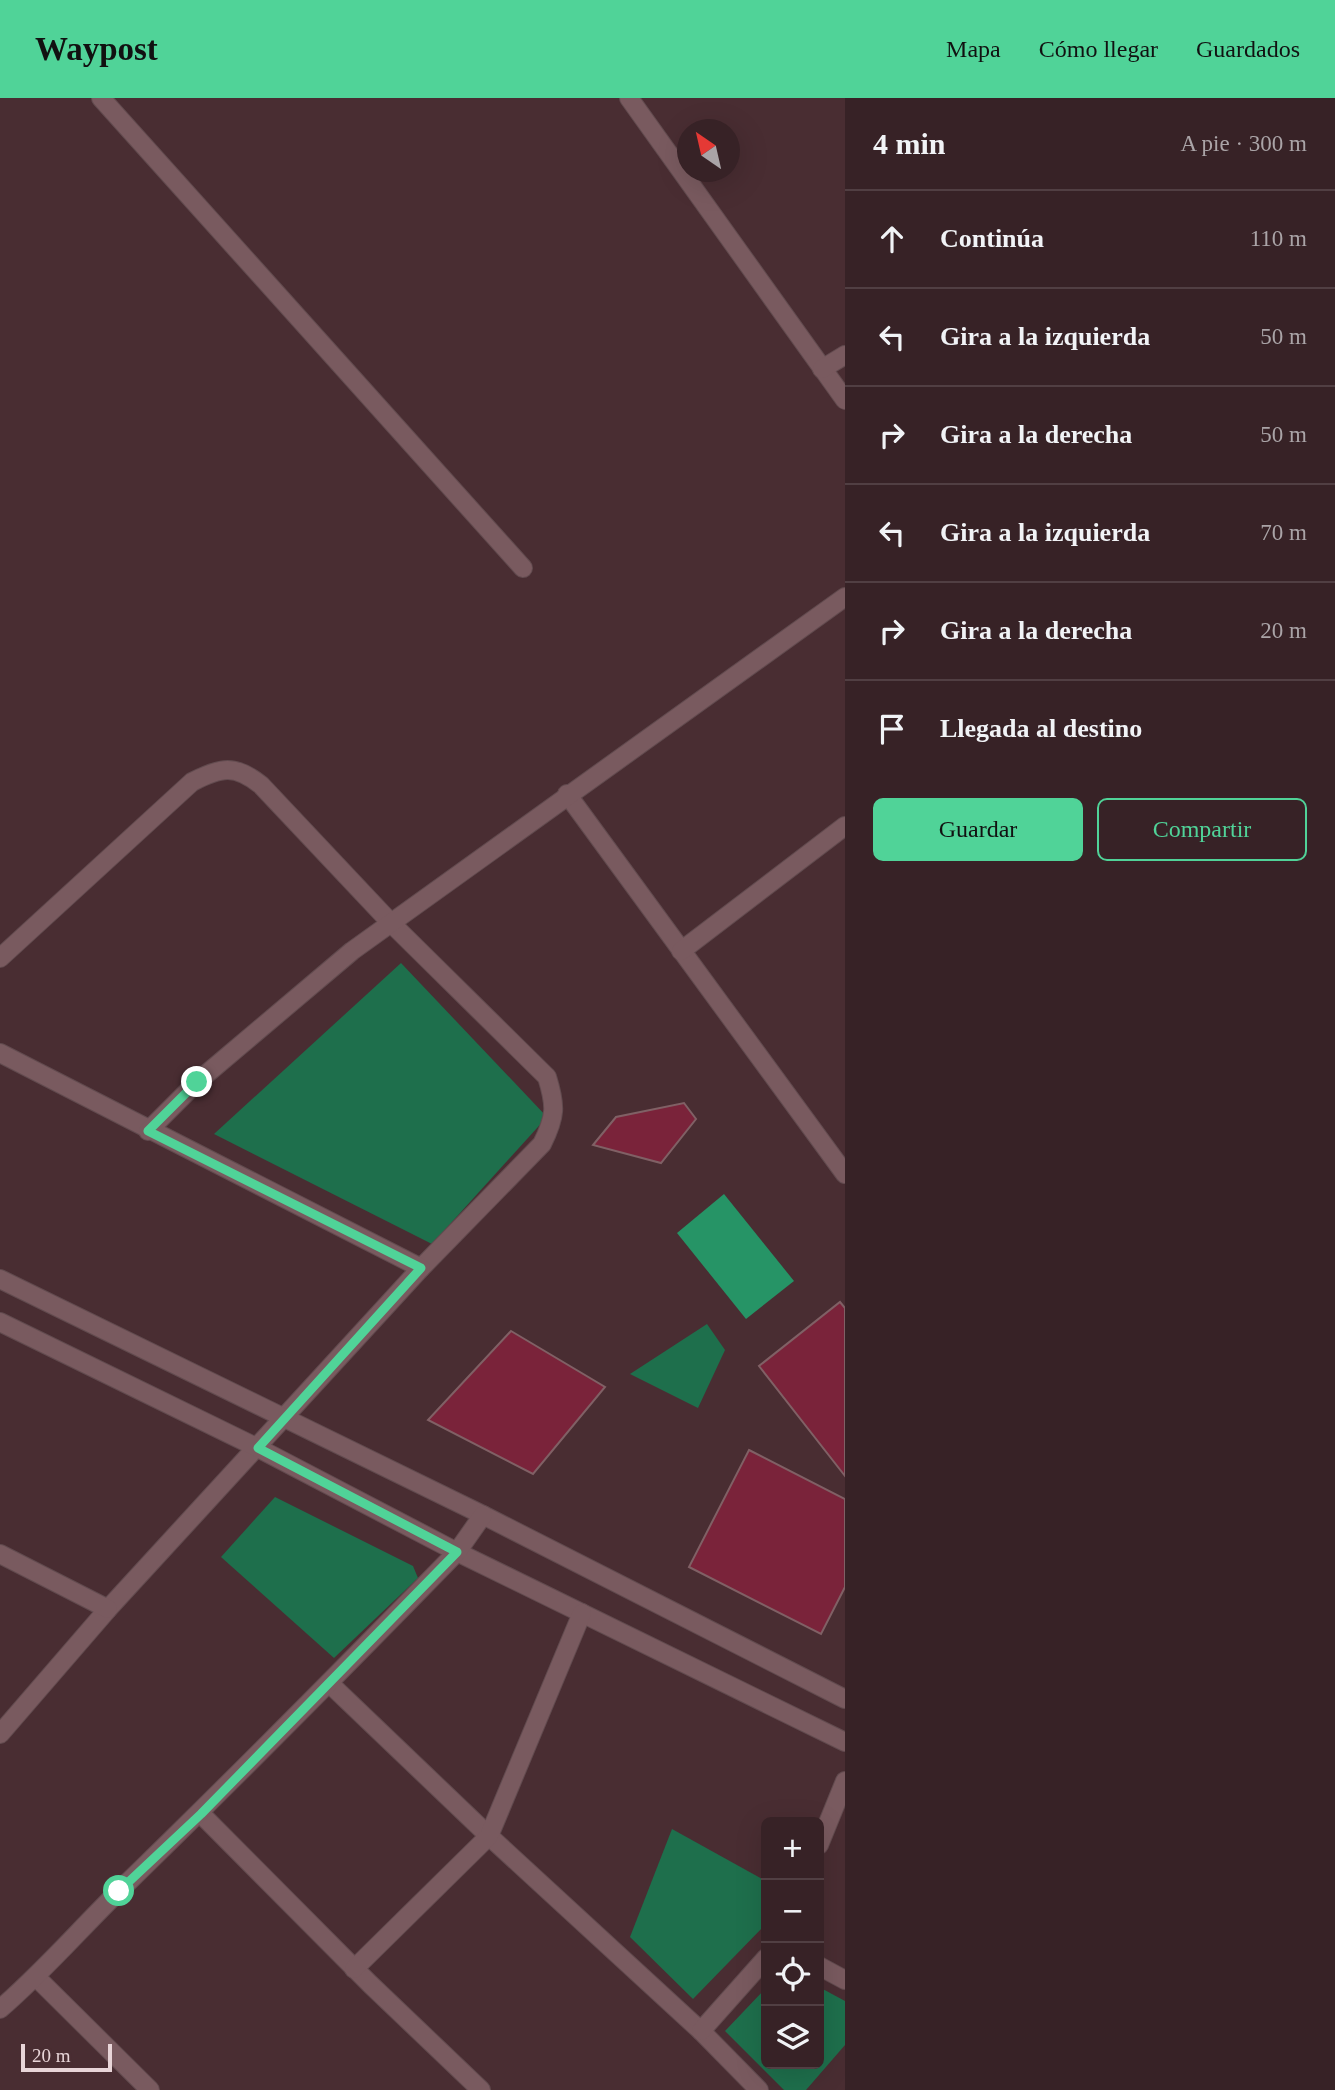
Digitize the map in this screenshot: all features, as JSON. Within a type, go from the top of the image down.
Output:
[{"type":"street","points":[[101,98],[523,568]]},
{"type":"street","points":[[629,98],[845,400]]},
{"type":"street","points":[[822,369],[845,355]]},
{"type":"street","points":[[148,1131],[197,1082],[352,951],[567,794],[845,597]]},
{"type":"street","points":[[0,958],[192,782],[215,770],[243,771],[261,785],[391,923],[547,1077],[554,1100],[554,1122],[542,1144],[421,1268],[108,1609],[0,1734]]},
{"type":"street","points":[[567,794],[845,1174]]},
{"type":"street","points":[[681,951],[842,835]]},
{"type":"street","points":[[0,1053],[148,1131],[421,1268]]},
{"type":"street","points":[[0,1279],[483,1515],[845,1699]]},
{"type":"street","points":[[0,1322],[258,1448],[457,1552],[845,1742]]},
{"type":"street","points":[[0,2009],[37,1978],[119,1891],[201,1814],[457,1552],[483,1515]]},
{"type":"street","points":[[0,1554],[108,1609]]},
{"type":"street","points":[[354,1969],[489,1836],[582,1613]]},
{"type":"street","points":[[329,1683],[489,1836],[701,2031],[759,2090]]},
{"type":"street","points":[[824,1833],[845,1781]]},
{"type":"street","points":[[201,1814],[354,1969],[481,2090]]},
{"type":"street","points":[[701,2031],[761,1964]]},
{"type":"street","points":[[824,1969],[845,1980]]},
{"type":"street","points":[[37,1978],[150,2090]]},
{"type":"shaded area","points":[[401,963],[547,1117],[432,1244],[214,1134]]},
{"type":"shaded area","points":[[724,1194],[794,1281],[746,1319],[677,1233]]},
{"type":"shaded area","points":[[707,1324],[725,1350],[698,1408],[630,1374]]},
{"type":"shaded area","points":[[275,1497],[413,1566],[418,1578],[334,1658],[221,1557]]},
{"type":"shaded area","points":[[672,1829],[761,1878],[761,1929],[693,1999],[630,1937]]},
{"type":"shaded area","points":[[824,1990],[845,2001],[845,2045],[806,2090],[784,2090],[763,2069],[824,2069]]},
{"type":"shaded area","points":[[761,1993],[761,2067],[725,2031]]},
{"type":"building","points":[[684,1103],[696,1119],[661,1163],[593,1145],[616,1117]]},
{"type":"building","points":[[840,1302],[845,1308],[845,1476],[759,1366]]},
{"type":"building","points":[[511,1331],[605,1387],[533,1474],[428,1420]]},
{"type":"building","points":[[749,1450],[845,1499],[845,1587],[821,1634],[689,1567]]},
{"type":"route","points":[[119,1891],[201,1814],[457,1552],[258,1448],[421,1268],[148,1131],[197,1082]]}]
